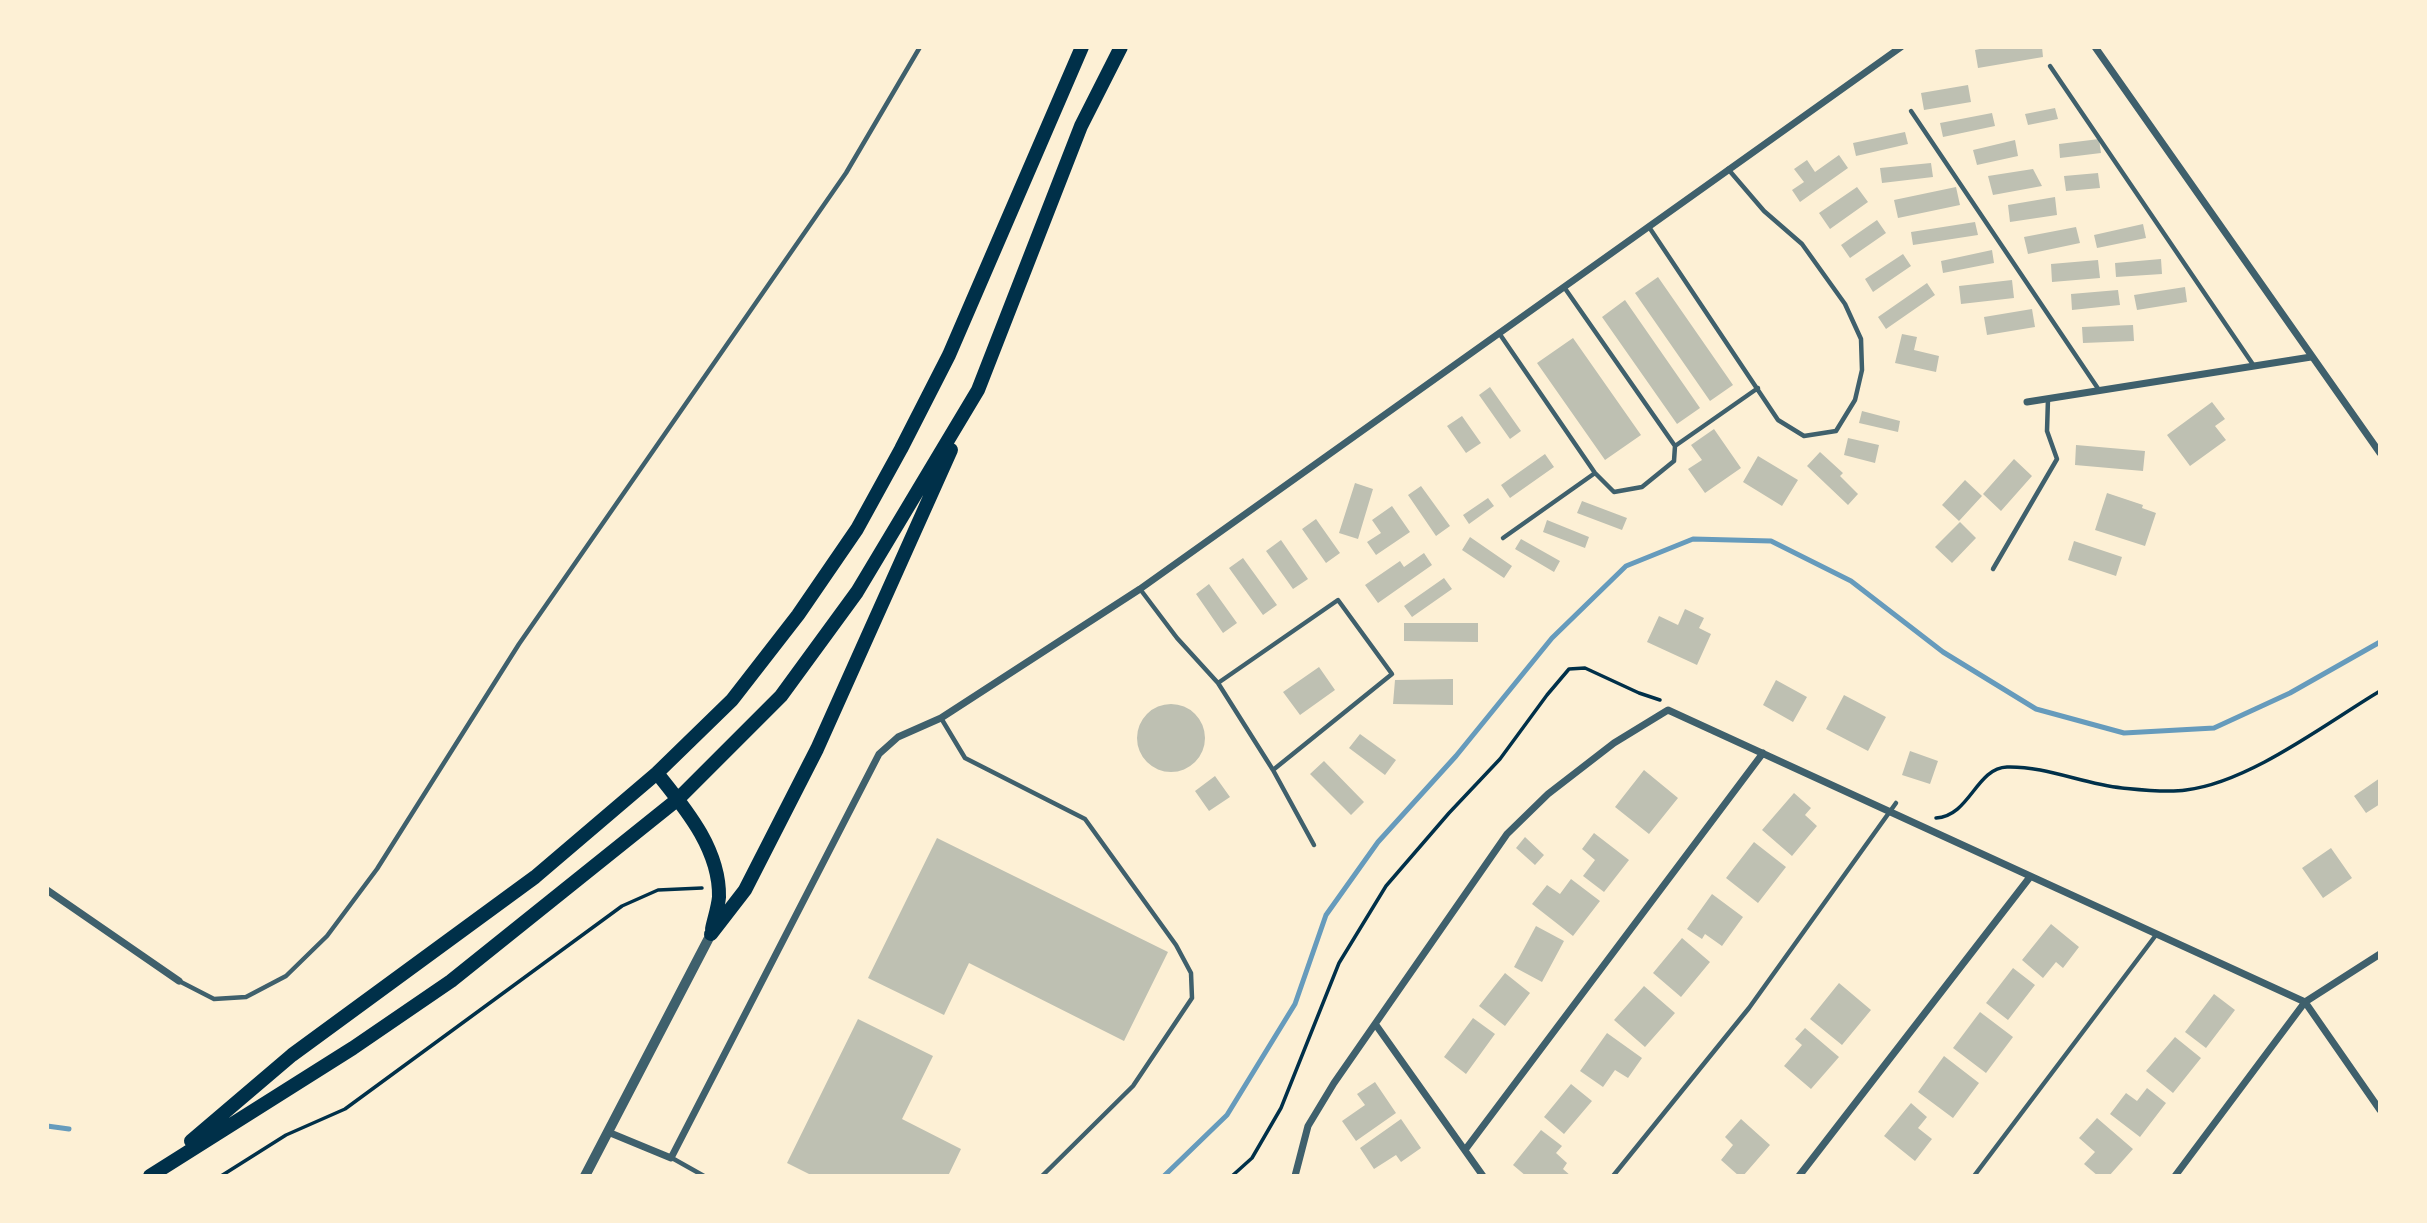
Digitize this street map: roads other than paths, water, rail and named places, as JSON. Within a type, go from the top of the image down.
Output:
[{"type":"main road","points":[[154,1173],[292,1055],[535,877],[657,773],[732,700],[798,615],[857,528],[949,355],[1082,47]]},
{"type":"main road","points":[[711,934],[745,890],[817,749],[978,390],[1081,126],[1121,47]]},
{"type":"main road","points":[[154,1173],[276,1098],[451,981],[678,799],[781,696],[857,592],[978,390]]},
{"type":"main road","points":[[657,773],[678,799],[707,845],[717,874],[719,898],[711,934]]},
{"type":"street","points":[[608,1132],[671,1157],[878,754],[898,737],[941,718],[1140,589],[1901,47]]},
{"type":"street","points":[[2095,47],[2380,453]]},
{"type":"street","points":[[2027,402],[2311,357]]},
{"type":"street","points":[[1296,1176],[1308,1126],[1334,1083],[1507,834],[1548,794],[1614,743],[1668,710],[2305,1002],[2380,1110]]},
{"type":"street","points":[[1465,1150],[1763,753]]},
{"type":"street","points":[[1799,1176],[2030,877]]},
{"type":"street","points":[[47,890],[179,981]]},
{"type":"street","points":[[585,1176],[711,934]]},
{"type":"street","points":[[2175,1176],[2305,1002],[2380,954]]},
{"type":"street","points":[[1376,1025],[1483,1176]]},
{"type":"lane","points":[[179,981],[214,999],[246,998],[286,976],[327,936],[377,869],[519,644],[846,173],[920,47]]},
{"type":"lane","points":[[2050,66],[2255,366]]},
{"type":"lane","points":[[1911,111],[2099,391]]},
{"type":"lane","points":[[1649,227],[1778,420],[1804,436],[1836,431],[1855,400],[1862,370],[1861,339],[1845,304],[1802,244],[1764,211],[1728,169]]},
{"type":"lane","points":[[1499,333],[1595,473],[1614,492],[1642,488],[1674,461],[1675,446],[1564,287]]},
{"type":"lane","points":[[1675,446],[1758,388]]},
{"type":"lane","points":[[1993,569],[2057,459],[2047,431],[2048,399]]},
{"type":"lane","points":[[1503,538],[1595,473]]},
{"type":"lane","points":[[1140,589],[1177,638],[1218,683],[1273,770],[1314,845]]},
{"type":"lane","points":[[1218,683],[1338,600],[1392,674],[1273,770]]},
{"type":"lane","points":[[941,718],[965,758],[1085,819],[1176,945],[1191,973],[1192,998],[1133,1086],[1042,1176]]},
{"type":"lane","points":[[1613,1176],[1749,1008],[1896,803]]},
{"type":"lane","points":[[1974,1176],[2156,934]]},
{"type":"lane","points":[[671,1157],[704,1176]]},
{"type":"waterway","points":[[1164,1176],[1227,1115],[1295,1004],[1326,915],[1378,842],[1456,756],[1552,638],[1626,566],[1693,539],[1771,541],[1851,581],[1943,652],[2036,709],[2124,733],[2214,728],[2290,693],[2380,642]]},
{"type":"waterway","points":[[47,1126],[69,1129]]}]
